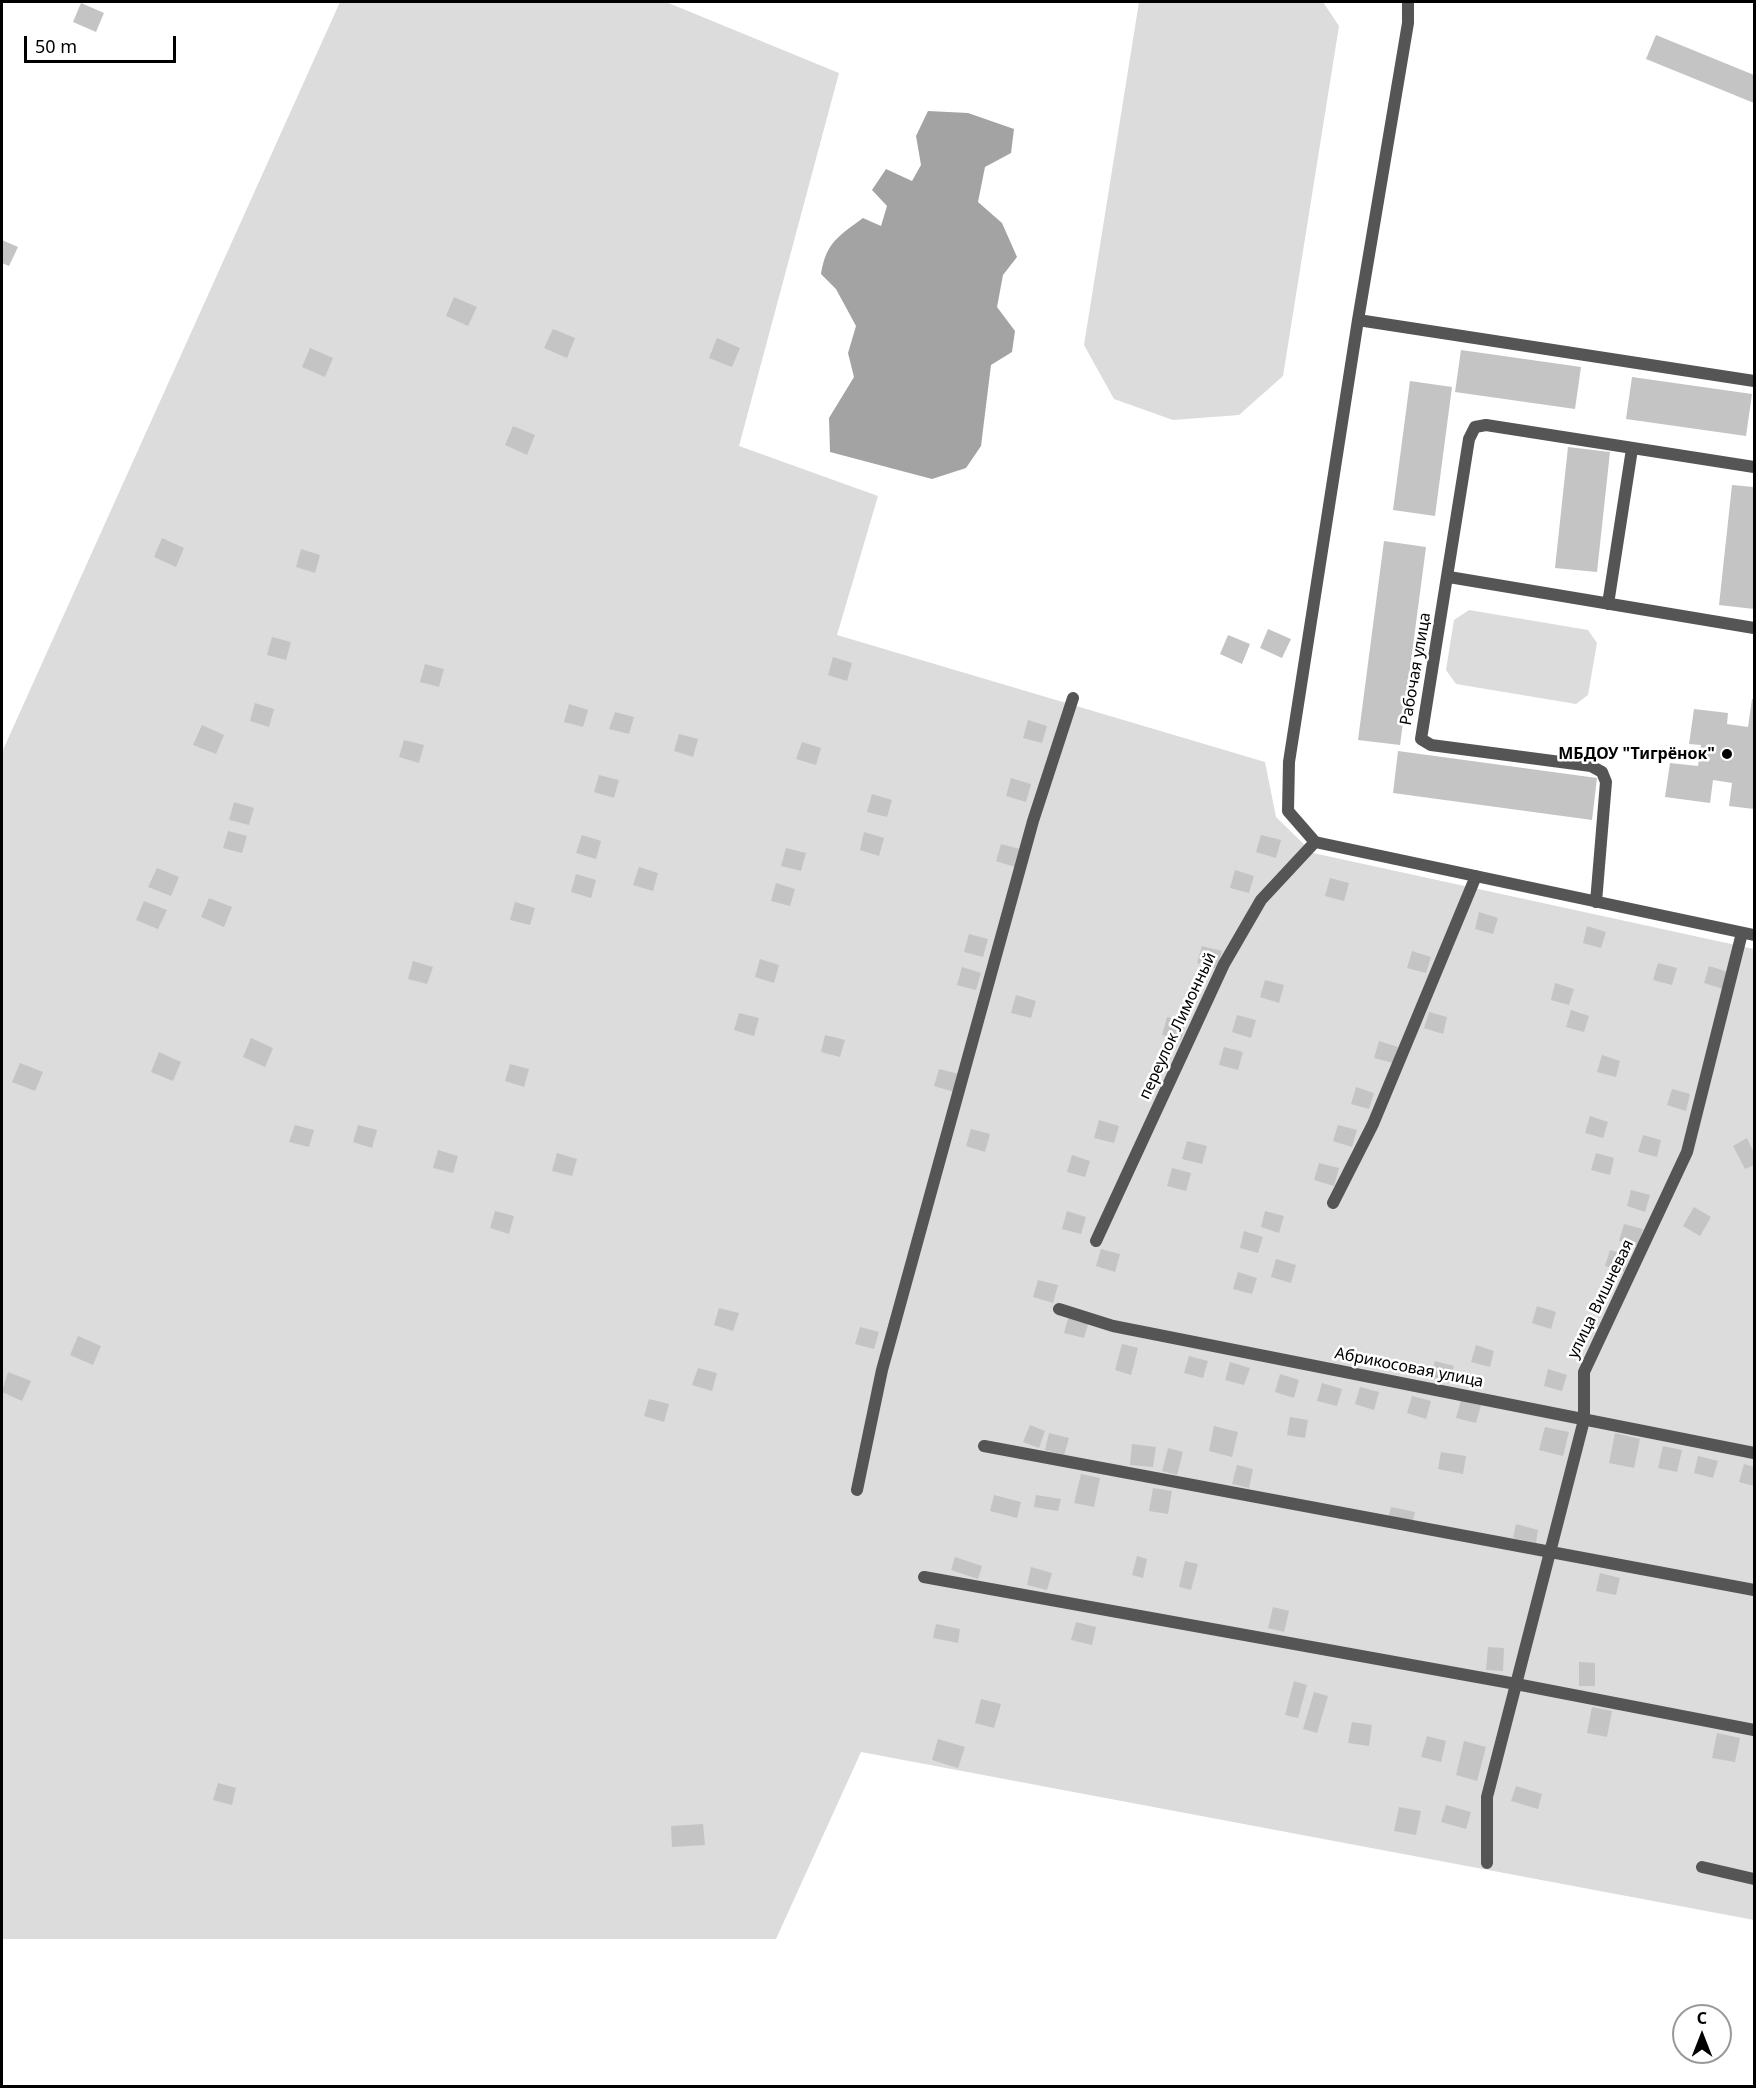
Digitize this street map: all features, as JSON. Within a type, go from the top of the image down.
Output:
[{"type":"street","points":[[1408,2],[1408,23],[1358,320],[1289,762],[1288,811],[1315,842],[1748,934]]},
{"type":"street","points":[[1358,320],[1755,381]]},
{"type":"street","name":"Рабочая улица","points":[[1596,902],[1606,782],[1602,772],[1591,766],[1431,745],[1421,738],[1449,577],[1469,440],[1475,427],[1486,425],[1755,467]]},
{"type":"street","points":[[1608,604],[1632,449]]},
{"type":"street","points":[[1449,577],[1755,628]]},
{"type":"street","points":[[857,1490],[891,1337],[1033,821],[1073,698]]},
{"type":"street","name":"переулок Лимонный","points":[[1096,1241],[1224,964],[1262,900],[1315,842]]},
{"type":"street","points":[[1333,1203],[1373,1124],[1476,876]]},
{"type":"street","name":"улица Вишневая","points":[[1487,1863],[1487,1797],[1584,1420],[1584,1372],[1687,1152],[1748,934]]},
{"type":"street","name":"Абрикосовая улица","points":[[1059,1309],[1113,1326],[1755,1453]]},
{"type":"street","points":[[984,1446],[1755,1590]]},
{"type":"street","points":[[924,1577],[1516,1684],[1755,1730]]},
{"type":"street","points":[[1702,1867],[1755,1879]]},
{"type":"shaded area","points":[[340,2],[666,2],[839,73],[739,446],[878,496],[837,635],[1265,762],[1276,817],[1313,853],[1754,949],[1754,1920],[861,1752],[776,1939],[2,1939],[2,752]]},
{"type":"shaded area","points":[[1139,2],[1323,2],[1339,26],[1283,376],[1239,415],[1173,420],[1114,399],[1084,345]]},
{"type":"shaded area","points":[[928,111],[968,113],[1014,129],[1011,153],[985,167],[978,202],[1002,223],[1017,257],[1003,275],[997,307],[1015,331],[1012,352],[991,365],[981,446],[966,468],[932,479],[830,452],[829,418],[854,377],[848,353],[856,326],[836,289],[821,274],[830,247],[847,230],[863,218],[881,226],[887,206],[872,190],[886,169],[912,181],[921,165],[916,136]]},
{"type":"shaded area","points":[[1469,610],[1588,630],[1597,643],[1588,695],[1576,704],[1456,684],[1446,670],[1454,620]]},
{"type":"building","points":[[81,3],[104,13],[96,32],[73,22]]},
{"type":"building","points":[[1656,35],[1754,75],[1754,103],[1646,59]]},
{"type":"building","points":[[2,240],[18,247],[9,266],[2,263]]},
{"type":"building","points":[[454,297],[477,307],[468,326],[446,316]]},
{"type":"building","points":[[553,329],[575,338],[567,358],[544,348]]},
{"type":"building","points":[[717,338],[740,348],[732,367],[709,358]]},
{"type":"building","points":[[310,348],[333,358],[325,377],[302,367]]},
{"type":"building","points":[[1461,350],[1581,367],[1575,409],[1455,392]]},
{"type":"building","points":[[1632,377],[1752,394],[1746,436],[1626,419]]},
{"type":"building","points":[[1410,381],[1452,387],[1435,516],[1393,510]]},
{"type":"building","points":[[513,426],[535,435],[527,455],[505,445]]},
{"type":"building","points":[[1568,447],[1610,452],[1597,572],[1555,568]]},
{"type":"building","points":[[1732,485],[1754,487],[1754,609],[1719,605]]},
{"type":"building","points":[[162,538],[184,548],[176,567],[154,557]]},
{"type":"building","points":[[1384,541],[1426,547],[1400,745],[1358,740]]},
{"type":"building","points":[[301,549],[320,555],[315,573],[296,567]]},
{"type":"building","points":[[1268,629],[1291,639],[1282,658],[1260,648]]},
{"type":"building","points":[[1228,635],[1250,644],[1242,664],[1220,654]]},
{"type":"building","points":[[272,637],[291,642],[286,660],[267,655]]},
{"type":"building","points":[[833,657],[852,663],[847,681],[828,675]]},
{"type":"building","points":[[425,664],[444,669],[439,687],[420,682]]},
{"type":"building","name":"МБДОУ \"Тигрёнок\"","points":[[1752,699],[1754,699],[1754,809],[1729,806],[1732,783],[1713,780],[1710,803],[1665,797],[1670,763],[1698,766],[1701,745],[1689,744],[1694,709],[1728,713],[1727,724],[1748,727]]},
{"type":"building","points":[[255,703],[274,709],[269,727],[250,721]]},
{"type":"building","points":[[569,704],[588,710],[583,727],[564,722]]},
{"type":"building","points":[[615,712],[634,717],[629,734],[609,729]]},
{"type":"building","points":[[1028,720],[1047,726],[1042,743],[1023,738]]},
{"type":"building","points":[[202,725],[224,735],[216,754],[193,745]]},
{"type":"building","points":[[679,734],[698,739],[693,757],[674,751]]},
{"type":"building","points":[[404,740],[424,745],[419,763],[399,757]]},
{"type":"building","points":[[802,742],[821,748],[816,765],[796,759]]},
{"type":"building","points":[[1398,751],[1597,778],[1592,820],[1393,793]]},
{"type":"building","points":[[599,775],[619,780],[614,798],[594,792]]},
{"type":"building","points":[[1011,778],[1031,784],[1026,802],[1006,796]]},
{"type":"building","points":[[872,794],[892,800],[887,817],[867,812]]},
{"type":"building","points":[[234,802],[254,808],[249,825],[229,820]]},
{"type":"building","points":[[228,831],[247,836],[242,853],[223,848]]},
{"type":"building","points":[[864,832],[884,838],[879,856],[860,850]]},
{"type":"building","points":[[582,835],[601,841],[596,859],[576,853]]},
{"type":"building","points":[[1261,835],[1281,840],[1276,858],[1256,852]]},
{"type":"building","points":[[1001,844],[1020,849],[1015,867],[996,861]]},
{"type":"building","points":[[786,848],[806,853],[801,871],[781,866]]},
{"type":"building","points":[[639,867],[658,873],[653,891],[633,885]]},
{"type":"building","points":[[157,868],[179,877],[171,896],[148,887]]},
{"type":"building","points":[[1235,870],[1254,876],[1249,893],[1230,888]]},
{"type":"building","points":[[576,874],[596,880],[591,898],[571,892]]},
{"type":"building","points":[[1330,878],[1349,883],[1344,901],[1325,896]]},
{"type":"building","points":[[776,883],[795,889],[790,906],[771,901]]},
{"type":"building","points":[[209,898],[232,907],[224,927],[201,917]]},
{"type":"building","points":[[144,901],[167,910],[158,929],[136,920]]},
{"type":"building","points":[[515,902],[535,908],[530,925],[510,920]]},
{"type":"building","points":[[1479,912],[1498,918],[1493,934],[1475,929]]},
{"type":"building","points":[[1587,926],[1606,932],[1601,948],[1583,943]]},
{"type":"building","points":[[969,934],[988,939],[983,957],[964,952]]},
{"type":"building","points":[[1202,946],[1222,951],[1217,969],[1197,963]]},
{"type":"building","points":[[1412,951],[1431,957],[1426,973],[1407,968]]},
{"type":"building","points":[[760,959],[779,965],[774,983],[755,977]]},
{"type":"building","points":[[413,961],[433,967],[427,984],[408,979]]},
{"type":"building","points":[[1658,963],[1677,968],[1672,985],[1653,980]]},
{"type":"building","points":[[1709,966],[1728,972],[1723,989],[1704,983]]},
{"type":"building","points":[[962,967],[981,973],[976,990],[957,985]]},
{"type":"building","points":[[1265,980],[1284,985],[1279,1003],[1260,997]]},
{"type":"building","points":[[1555,983],[1574,989],[1569,1005],[1551,1000]]},
{"type":"building","points":[[1016,995],[1036,1001],[1031,1018],[1011,1013]]},
{"type":"building","points":[[1571,1010],[1589,1016],[1584,1032],[1566,1027]]},
{"type":"building","points":[[1429,1012],[1447,1017],[1443,1034],[1424,1028]]},
{"type":"building","points":[[739,1013],[759,1018],[754,1036],[734,1030]]},
{"type":"building","points":[[1237,1015],[1256,1020],[1251,1038],[1232,1032]]},
{"type":"building","points":[[1167,1017],[1186,1022],[1181,1040],[1162,1035]]},
{"type":"building","points":[[825,1035],[845,1040],[840,1057],[821,1052]]},
{"type":"building","points":[[251,1038],[273,1048],[265,1067],[243,1057]]},
{"type":"building","points":[[1379,1041],[1398,1047],[1393,1063],[1374,1058]]},
{"type":"building","points":[[1224,1047],[1243,1052],[1238,1070],[1219,1065]]},
{"type":"building","points":[[159,1052],[181,1062],[173,1081],[151,1072]]},
{"type":"building","points":[[1602,1055],[1620,1061],[1616,1077],[1597,1072]]},
{"type":"building","points":[[20,1063],[43,1072],[35,1091],[12,1082]]},
{"type":"building","points":[[510,1064],[529,1069],[524,1087],[505,1081]]},
{"type":"building","points":[[939,1069],[959,1074],[954,1092],[934,1086]]},
{"type":"building","points":[[1356,1087],[1374,1093],[1369,1109],[1351,1104]]},
{"type":"building","points":[[1672,1089],[1690,1094],[1686,1111],[1667,1105]]},
{"type":"building","points":[[1590,1116],[1608,1122],[1603,1138],[1585,1133]]},
{"type":"building","points":[[1099,1120],[1119,1126],[1114,1143],[1094,1138]]},
{"type":"building","points":[[295,1125],[314,1130],[309,1147],[289,1142]]},
{"type":"building","points":[[358,1125],[377,1130],[372,1148],[353,1142]]},
{"type":"building","points":[[1338,1125],[1357,1130],[1352,1147],[1333,1141]]},
{"type":"building","points":[[971,1129],[990,1134],[985,1152],[966,1146]]},
{"type":"building","points":[[1643,1135],[1661,1140],[1657,1157],[1638,1152]]},
{"type":"building","points":[[1747,1138],[1754,1153],[1754,1165],[1745,1169],[1733,1146]]},
{"type":"building","points":[[1187,1141],[1207,1146],[1202,1164],[1182,1159]]},
{"type":"building","points":[[438,1150],[458,1156],[453,1173],[433,1168]]},
{"type":"building","points":[[557,1153],[577,1159],[572,1176],[552,1171]]},
{"type":"building","points":[[1596,1153],[1614,1158],[1610,1175],[1591,1170]]},
{"type":"building","points":[[1072,1155],[1090,1161],[1085,1177],[1067,1172]]},
{"type":"building","points":[[1319,1163],[1339,1168],[1334,1186],[1314,1180]]},
{"type":"building","points":[[1172,1168],[1191,1173],[1186,1191],[1167,1186]]},
{"type":"building","points":[[1631,1190],[1650,1195],[1645,1212],[1627,1206]]},
{"type":"building","points":[[1694,1207],[1711,1217],[1700,1236],[1683,1226]]},
{"type":"building","points":[[495,1211],[514,1216],[509,1234],[490,1228]]},
{"type":"building","points":[[1067,1211],[1086,1217],[1081,1234],[1062,1229]]},
{"type":"building","points":[[1265,1211],[1284,1216],[1279,1233],[1261,1227]]},
{"type":"building","points":[[1624,1224],[1643,1229],[1638,1246],[1619,1241]]},
{"type":"building","points":[[1244,1231],[1263,1237],[1258,1253],[1240,1248]]},
{"type":"building","points":[[1101,1249],[1120,1254],[1115,1272],[1096,1266]]},
{"type":"building","points":[[1610,1250],[1629,1255],[1624,1272],[1605,1266]]},
{"type":"building","points":[[1276,1259],[1296,1265],[1291,1283],[1271,1277]]},
{"type":"building","points":[[1238,1272],[1257,1278],[1252,1294],[1233,1289]]},
{"type":"building","points":[[1038,1280],[1058,1285],[1053,1303],[1033,1297]]},
{"type":"building","points":[[1537,1306],[1556,1312],[1551,1329],[1532,1323]]},
{"type":"building","points":[[719,1308],[739,1313],[733,1331],[714,1325]]},
{"type":"building","points":[[1069,1315],[1089,1321],[1084,1338],[1064,1333]]},
{"type":"building","points":[[860,1327],[879,1332],[874,1349],[855,1344]]},
{"type":"building","points":[[78,1336],[101,1346],[93,1365],[70,1355]]},
{"type":"building","points":[[1122,1344],[1138,1348],[1131,1375],[1115,1370]]},
{"type":"building","points":[[1476,1345],[1494,1351],[1490,1367],[1471,1362]]},
{"type":"building","points":[[1189,1356],[1208,1361],[1203,1378],[1184,1373]]},
{"type":"building","points":[[1435,1361],[1454,1366],[1449,1383],[1430,1378]]},
{"type":"building","points":[[1230,1362],[1250,1368],[1244,1385],[1225,1380]]},
{"type":"building","points":[[698,1368],[717,1373],[712,1391],[692,1385]]},
{"type":"building","points":[[1548,1369],[1567,1375],[1562,1391],[1544,1386]]},
{"type":"building","points":[[8,1372],[31,1381],[22,1401],[2,1392]]},
{"type":"building","points":[[1280,1374],[1299,1380],[1294,1398],[1275,1392]]},
{"type":"building","points":[[1322,1383],[1342,1389],[1337,1406],[1317,1401]]},
{"type":"building","points":[[1360,1387],[1379,1392],[1374,1410],[1355,1404]]},
{"type":"building","points":[[1412,1396],[1431,1401],[1426,1419],[1407,1413]]},
{"type":"building","points":[[649,1399],[669,1404],[664,1422],[644,1416]]},
{"type":"building","points":[[1461,1400],[1481,1405],[1476,1423],[1456,1418]]},
{"type":"building","points":[[1290,1417],[1308,1420],[1305,1438],[1287,1435]]},
{"type":"building","points":[[1030,1425],[1045,1431],[1039,1448],[1023,1442]]},
{"type":"building","points":[[1214,1426],[1238,1432],[1232,1457],[1209,1451]]},
{"type":"building","points":[[1545,1427],[1569,1432],[1563,1456],[1539,1450]]},
{"type":"building","points":[[1049,1433],[1069,1438],[1064,1455],[1045,1450]]},
{"type":"building","points":[[1615,1433],[1640,1439],[1634,1468],[1609,1463]]},
{"type":"building","points":[[1132,1444],[1156,1447],[1153,1467],[1130,1465]]},
{"type":"building","points":[[1663,1446],[1682,1450],[1677,1472],[1658,1468]]},
{"type":"building","points":[[1168,1448],[1183,1452],[1177,1475],[1162,1471]]},
{"type":"building","points":[[1441,1452],[1466,1456],[1463,1474],[1438,1469]]},
{"type":"building","points":[[1698,1456],[1718,1461],[1713,1478],[1694,1473]]},
{"type":"building","points":[[1744,1464],[1754,1467],[1754,1486],[1739,1482]]},
{"type":"building","points":[[1237,1465],[1253,1469],[1249,1488],[1232,1484]]},
{"type":"building","points":[[1081,1474],[1100,1478],[1094,1507],[1074,1503]]},
{"type":"building","points":[[1153,1488],[1172,1491],[1168,1514],[1149,1511]]},
{"type":"building","points":[[994,1495],[1021,1502],[1017,1518],[990,1511]]},
{"type":"building","points":[[1036,1495],[1061,1499],[1058,1511],[1034,1507]]},
{"type":"building","points":[[1391,1507],[1415,1512],[1412,1524],[1388,1519]]},
{"type":"building","points":[[1516,1524],[1538,1530],[1536,1543],[1513,1538]]},
{"type":"building","points":[[1137,1556],[1147,1559],[1143,1578],[1132,1575]]},
{"type":"building","points":[[955,1557],[982,1566],[978,1579],[951,1570]]},
{"type":"building","points":[[1185,1561],[1198,1564],[1191,1590],[1179,1587]]},
{"type":"building","points":[[1031,1567],[1052,1573],[1047,1590],[1027,1585]]},
{"type":"building","points":[[1600,1573],[1620,1578],[1616,1595],[1596,1591]]},
{"type":"building","points":[[1273,1607],[1289,1611],[1284,1632],[1268,1628]]},
{"type":"building","points":[[1076,1622],[1096,1627],[1092,1645],[1071,1640]]},
{"type":"building","points":[[936,1624],[960,1629],[958,1643],[933,1638]]},
{"type":"building","points":[[1488,1647],[1504,1648],[1503,1671],[1486,1670]]},
{"type":"building","points":[[1579,1662],[1595,1663],[1595,1686],[1579,1686]]},
{"type":"building","points":[[1294,1681],[1307,1685],[1298,1718],[1285,1715]]},
{"type":"building","points":[[1314,1692],[1328,1696],[1317,1733],[1303,1729]]},
{"type":"building","points":[[981,1699],[1001,1704],[994,1728],[975,1723]]},
{"type":"building","points":[[1592,1707],[1612,1711],[1607,1737],[1587,1733]]},
{"type":"building","points":[[1352,1722],[1372,1725],[1369,1746],[1348,1743]]},
{"type":"building","points":[[1717,1733],[1740,1738],[1735,1762],[1712,1758]]},
{"type":"building","points":[[1427,1736],[1446,1741],[1441,1762],[1421,1757]]},
{"type":"building","points":[[938,1739],[965,1747],[958,1768],[932,1760]]},
{"type":"building","points":[[1464,1741],[1486,1747],[1477,1781],[1456,1775]]},
{"type":"building","points":[[218,1783],[236,1788],[232,1805],[213,1800]]},
{"type":"building","points":[[1516,1786],[1542,1794],[1538,1809],[1511,1801]]},
{"type":"building","points":[[1446,1805],[1471,1812],[1466,1829],[1441,1822]]},
{"type":"building","points":[[1399,1807],[1421,1811],[1416,1835],[1394,1831]]},
{"type":"building","points":[[703,1824],[705,1845],[672,1847],[671,1826]]},
{"type":"place","name":"МБДОУ \"Тигрёнок\"","points":[[1727,754]]}]
